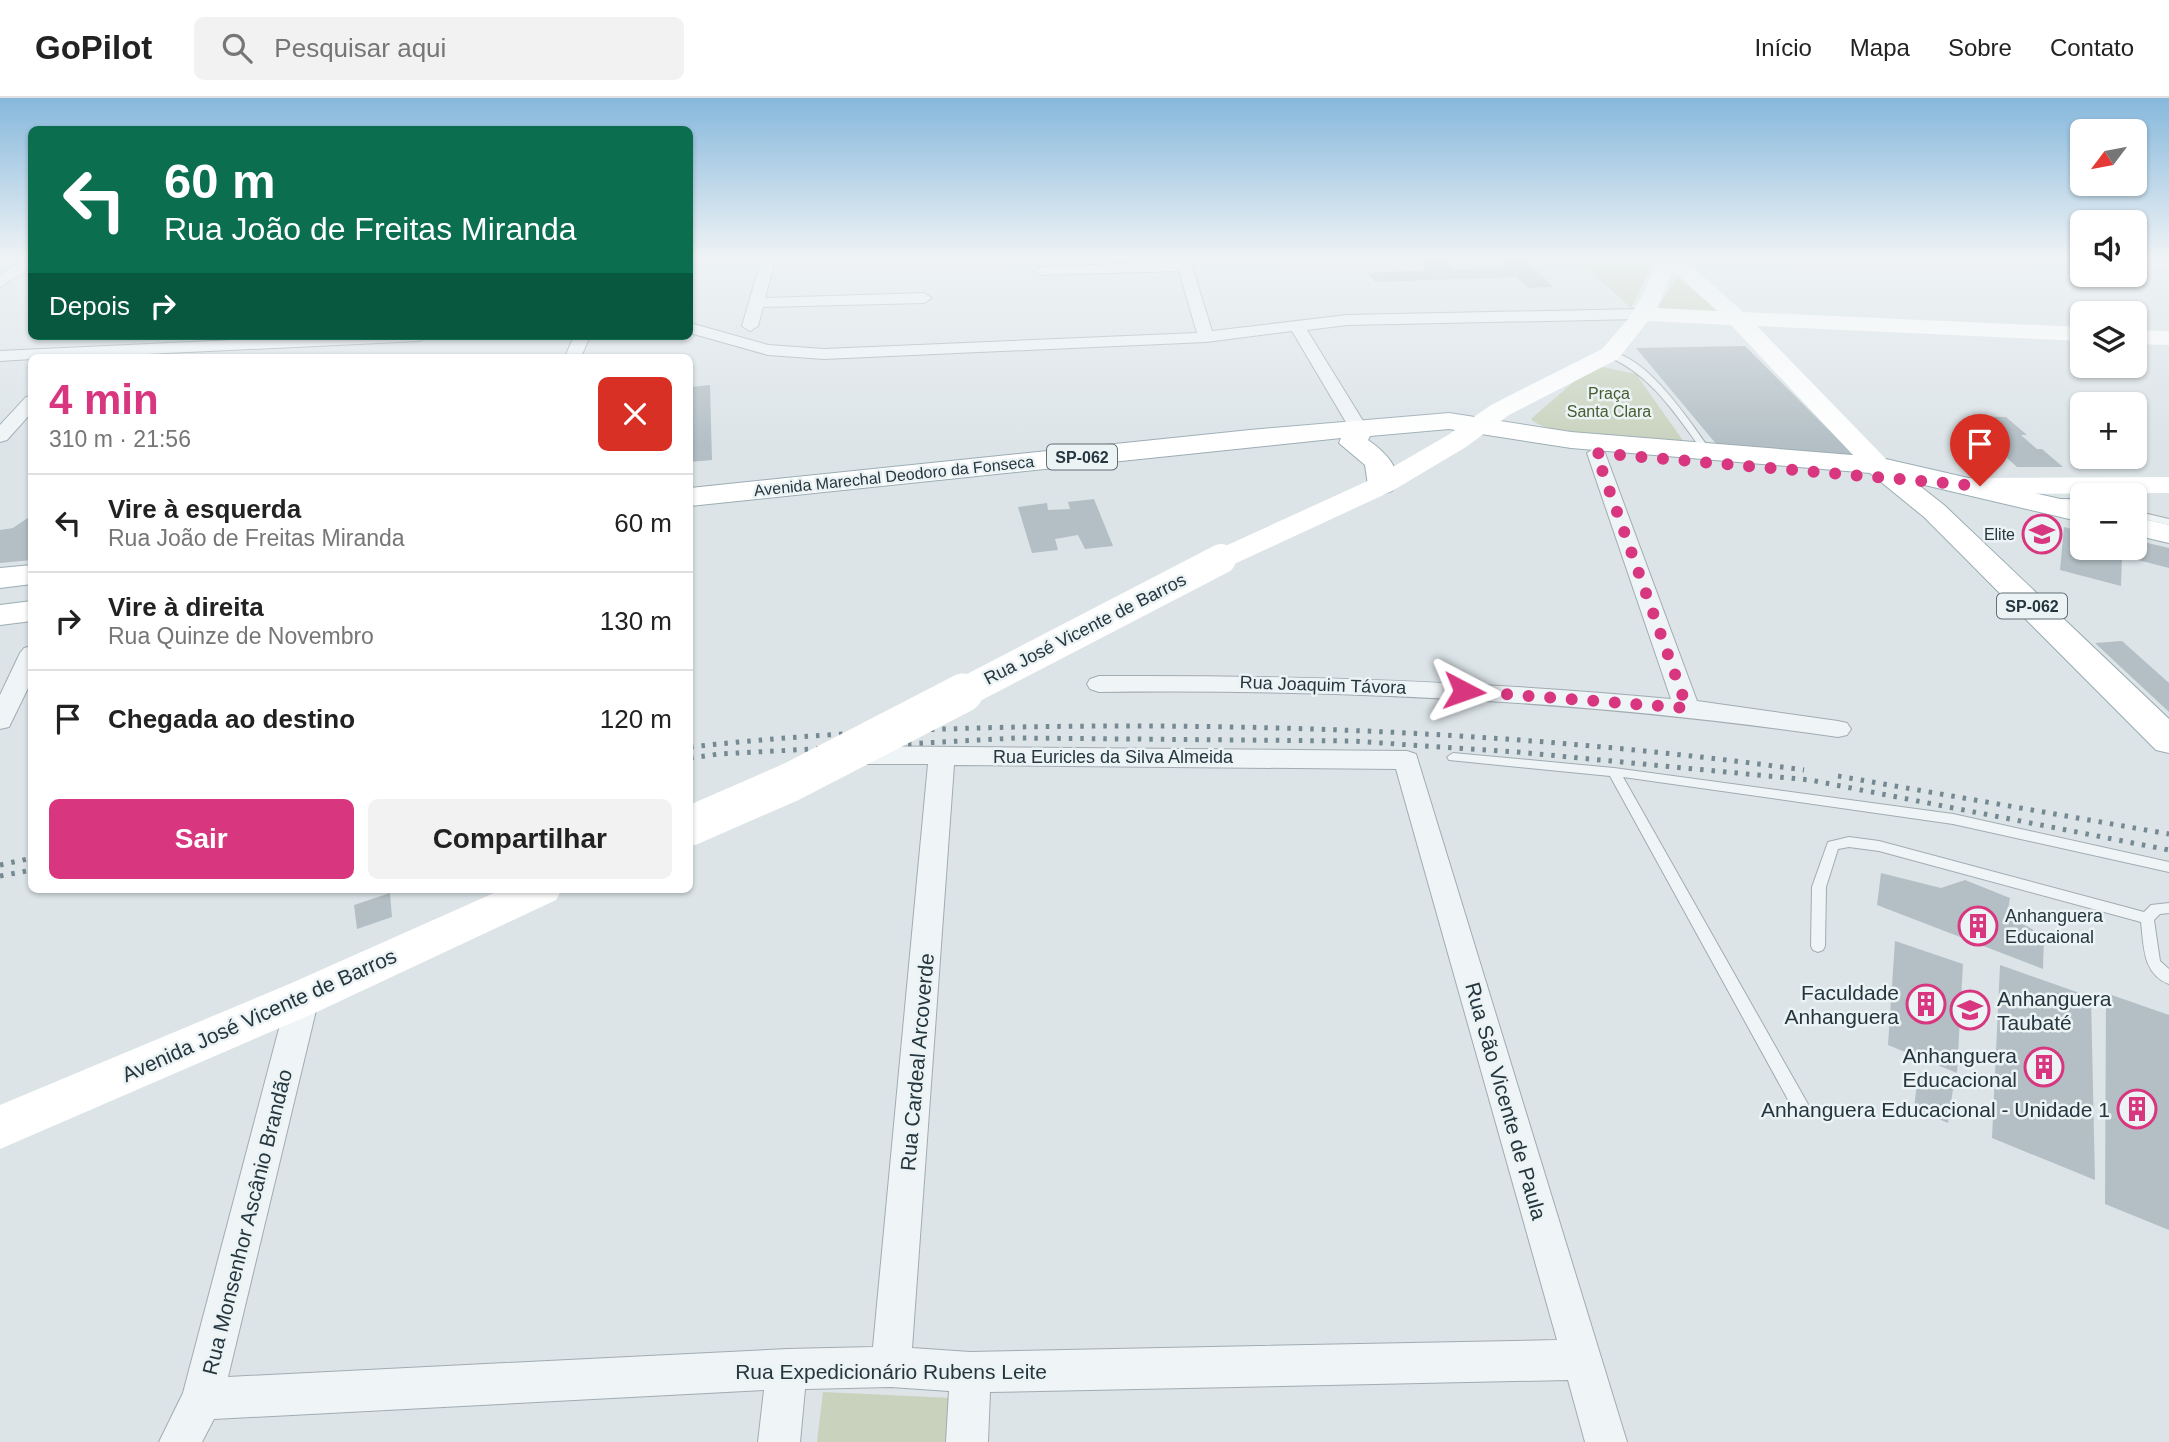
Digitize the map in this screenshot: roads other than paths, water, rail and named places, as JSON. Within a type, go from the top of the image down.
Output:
[{"type":"main road","points":[[1610,354],[1624,342],[1637,320]]},
{"type":"main road","points":[[1739,320],[1883,471]]},
{"type":"main road","points":[[1774,320],[2070,333]]},
{"type":"main road","points":[[2147,337],[2169,338]]},
{"type":"main road","name":"Rua José Vicente de Barros","points":[[693,825],[791,782],[1221,559],[1382,485],[1500,410],[1610,354]]},
{"type":"main road","name":"SP-062","points":[[1466,433],[1596,453],[1883,471],[1934,511],[2169,741]]},
{"type":"main road","name":"SP-062","points":[[1466,433],[1707,451],[1883,471],[1972,486],[2070,510]]},
{"type":"main road","name":"Avenida Marechal Deodoro da Fonseca","points":[[693,497],[1250,438],[1409,438],[1466,433]]},
{"type":"main road","points":[[1356,436],[1381,465],[1384,474],[1382,485]]},
{"type":"main road","name":"Avenida Marechal Deodoro da Fonseca","points":[[693,512],[1356,436]]},
{"type":"main road","points":[[1972,486],[2169,485]]},
{"type":"main road","points":[[2147,529],[2169,534]]},
{"type":"main road","points":[[0,578],[28,575]]},
{"type":"main road","points":[[0,615],[28,612]]},
{"type":"main road","name":"Avenida José Vicente de Barros","points":[[0,1127],[303,998],[530,894]]},
{"type":"street","points":[[750,326],[752,320]]},
{"type":"street","points":[[1200,320],[1206,337]]},
{"type":"street","points":[[693,328],[711,331],[749,345],[780,352],[813,354],[1206,337],[1361,320]]},
{"type":"street","points":[[1296,325],[1356,436]]},
{"type":"street","points":[[74,354],[90,340]]},
{"type":"street","points":[[74,354],[345,340]]},
{"type":"street","points":[[0,356],[28,355]]},
{"type":"street","points":[[0,436],[28,405]]},
{"type":"street","points":[[1596,453],[1687,708]]},
{"type":"street","points":[[0,721],[28,662]]},
{"type":"street","name":"Rua Joaquim Távora","points":[[1099,684],[1246,682],[1436,689],[1687,708],[1838,729]]},
{"type":"street","name":"Rua Euricles da Silva Almeida","points":[[818,756],[1407,760]]},
{"type":"street","name":"Rua Cardeal Arcoverde","points":[[891,1367],[942,756]]},
{"type":"street","name":"Rua São Vicente de Paula","points":[[1407,760],[1606,1442]]},
{"type":"street","name":"Rua Monsenhor Ascânio Brandão","points":[[180,1442],[202,1399],[303,998]]},
{"type":"street","name":"Rua Expedicionário Rubens Leite","points":[[202,1399],[787,1369],[891,1367],[970,1372],[1581,1360]]},
{"type":"street","points":[[779,1442],[787,1369]]},
{"type":"street","points":[[967,1442],[970,1372]]},
{"type":"lane","points":[[1610,354],[1623,358],[1648,374],[1707,451]]},
{"type":"lane","points":[[2042,503],[2070,502]]},
{"type":"lane","points":[[2147,517],[2169,522]]},
{"type":"lane","points":[[1453,757],[1614,772],[1953,819],[2169,867]]},
{"type":"lane","points":[[1614,772],[1803,1111]]},
{"type":"lane","points":[[1818,946],[1819,887],[1833,845],[1849,842],[1879,846],[2147,918]]},
{"type":"lane","points":[[2147,918],[2156,909],[2169,908]]},
{"type":"lane","points":[[2147,918],[2152,963],[2169,978]]},
{"type":"railway","points":[[693,747],[908,730],[1072,726],[1212,727],[1382,732],[1551,742],[1804,770]]},
{"type":"railway","points":[[693,758],[1016,738],[1351,741],[1517,752],[1810,780],[2169,850]]},
{"type":"railway","points":[[1838,776],[2169,834]]},
{"type":"railway","points":[[0,865],[28,859]]},
{"type":"railway","points":[[0,876],[28,871]]},
{"type":"place","name":"Elite","points":[[2042,534]]},
{"type":"place","name":"Anhanguera Educaional","points":[[1978,926]]},
{"type":"place","name":"Faculdade Anhanguera","points":[[1926,1004]]},
{"type":"place","name":"Anhanguera Taubaté","points":[[1970,1010]]},
{"type":"place","name":"Anhanguera Educacional","points":[[2044,1067]]},
{"type":"place","name":"Anhanguera Educacional - Unidade 1","points":[[2137,1109]]},
{"type":"park label","name":"Praça Santa Clara","points":[[1609,402]]}]
